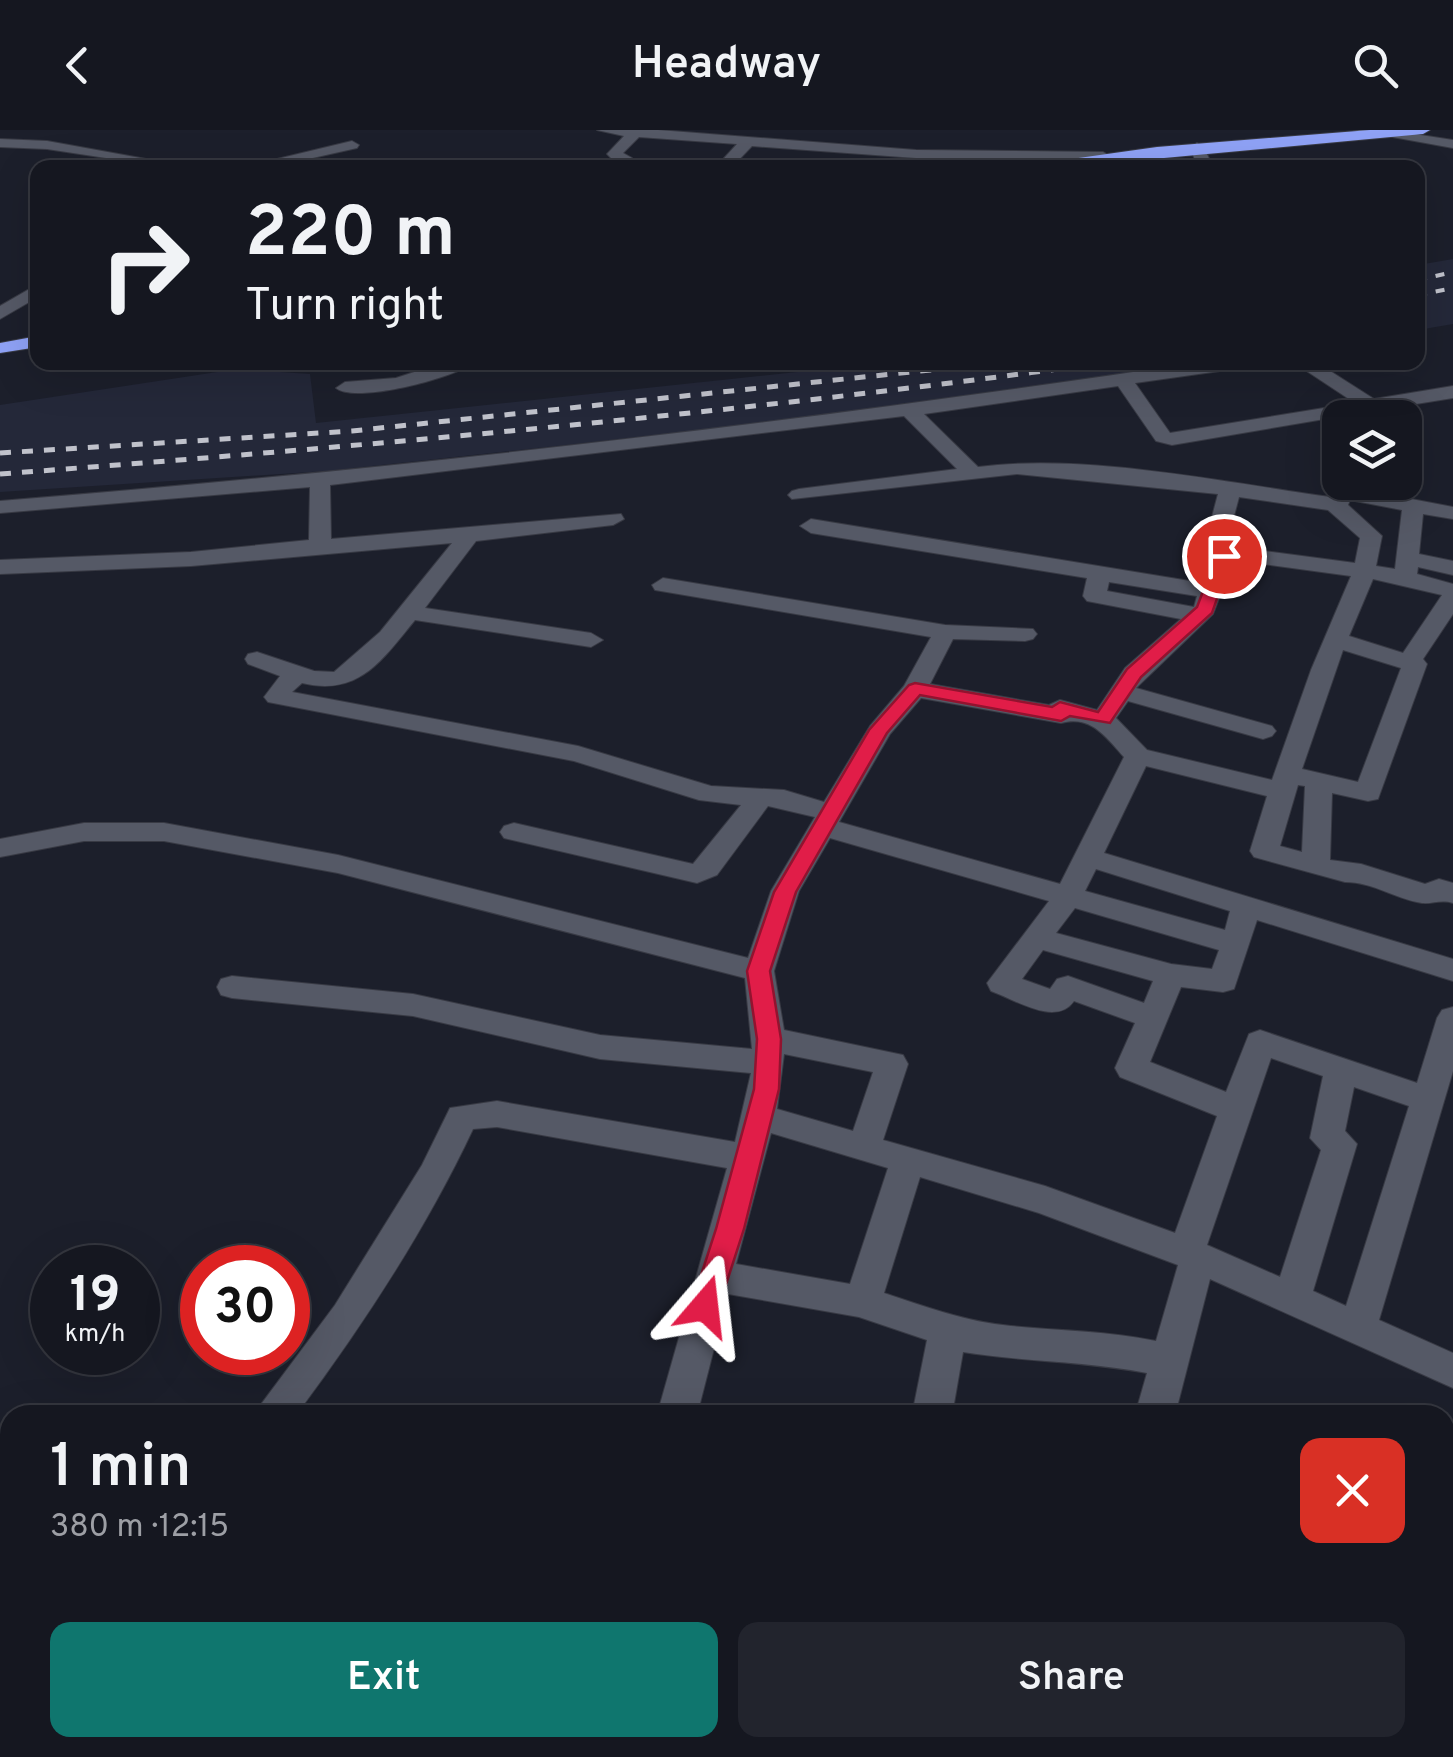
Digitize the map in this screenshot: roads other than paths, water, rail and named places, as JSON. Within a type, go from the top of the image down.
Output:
[{"type":"highway","points":[[1201,156],[1423,130]]},
{"type":"highway","points":[[1139,160],[1453,132]]},
{"type":"highway","points":[[0,352],[30,346]]},
{"type":"street","points":[[604,130],[747,143],[1060,160]]},
{"type":"street","points":[[1361,130],[1453,144]]},
{"type":"street","points":[[852,132],[859,136],[918,138],[916,154]]},
{"type":"street","points":[[625,160],[614,154],[633,134]]},
{"type":"street","points":[[0,143],[47,145],[139,159]]},
{"type":"street","points":[[730,160],[747,143]]},
{"type":"street","points":[[283,160],[352,145]]},
{"type":"street","points":[[0,314],[30,294]]},
{"type":"street","points":[[345,388],[398,383],[440,370]]},
{"type":"street","points":[[0,507],[320,480],[910,410],[1189,370]]},
{"type":"street","points":[[1314,370],[1358,400]]},
{"type":"street","points":[[1123,380],[1163,437],[1172,439],[1322,419]]},
{"type":"street","points":[[1422,400],[1453,392]]},
{"type":"street","points":[[910,410],[973,473]]},
{"type":"street","points":[[1162,480],[1165,444],[1172,439]]},
{"type":"street","points":[[799,495],[1016,468],[1230,490],[1322,492]]},
{"type":"street","points":[[320,480],[320,546]]},
{"type":"street","points":[[1230,490],[1214,550],[1367,572],[1403,567],[1453,568]]},
{"type":"street","points":[[1346,500],[1371,536],[1367,572],[1336,640],[1264,851],[1361,873],[1426,894],[1451,886]]},
{"type":"street","points":[[1380,500],[1453,513]]},
{"type":"street","points":[[1403,567],[1413,506]]},
{"type":"street","points":[[0,567],[191,559],[612,519]]},
{"type":"street","points":[[811,526],[1098,574],[1095,596],[1206,603]]},
{"type":"street","points":[[258,659],[329,680],[346,676],[408,612],[469,535]]},
{"type":"street","points":[[1103,719],[1146,660],[1206,603],[1221,558],[1227,554]]},
{"type":"street","points":[[1403,567],[1453,594],[1409,662]]},
{"type":"street","points":[[663,585],[945,632],[1025,634]]},
{"type":"street","points":[[408,612],[591,640]]},
{"type":"street","points":[[679,1405],[759,1117],[768,1050],[759,971],[785,892],[879,730],[915,689],[945,632]]},
{"type":"street","points":[[915,689],[1061,715],[1060,708],[1103,719],[1138,756],[1285,782],[1318,781],[1368,793],[1415,664],[1336,640]]},
{"type":"street","points":[[299,672],[280,688],[276,697],[578,754],[709,794],[784,799],[827,820],[1067,898],[1236,944]]},
{"type":"street","points":[[1120,692],[1263,732]]},
{"type":"street","points":[[1138,756],[1067,898],[1002,983],[1056,1003],[1068,986],[1153,1018]]},
{"type":"street","points":[[1316,865],[1318,781]]},
{"type":"street","points":[[514,832],[697,874],[707,868],[760,798]]},
{"type":"street","points":[[0,848],[84,832],[164,832],[338,864],[759,971]]},
{"type":"street","points":[[1087,857],[1453,970]]},
{"type":"street","points":[[1036,938],[1171,976],[1223,981],[1246,906]]},
{"type":"street","points":[[1171,976],[1130,1068],[1236,1110]]},
{"type":"street","points":[[232,986],[413,1005],[600,1047],[714,1060],[768,1050],[892,1064],[864,1147]]},
{"type":"street","points":[[1358,1326],[1439,1087],[1453,1018]]},
{"type":"street","points":[[1158,1405],[1192,1254],[1260,1042],[1341,1070],[1439,1087]]},
{"type":"street","points":[[1292,1298],[1340,1144],[1327,1138],[1341,1070]]},
{"type":"street","points":[[280,1405],[348,1316],[434,1173],[462,1117],[498,1114],[748,1158]]},
{"type":"street","points":[[759,1117],[1045,1200],[1192,1254],[1453,1371]]},
{"type":"street","points":[[859,1300],[868,1290],[908,1160]]},
{"type":"street","points":[[714,1276],[859,1300],[948,1331],[1009,1344],[1101,1347],[1170,1360]]},
{"type":"street","points":[[934,1405],[948,1331]]},
{"type":"railway","points":[[1425,278],[1453,272]]},
{"type":"railway","points":[[1425,294],[1453,288]]},
{"type":"railway","points":[[0,453],[352,431],[930,370]]},
{"type":"railway","points":[[0,474],[556,427],[1049,370]]}]
